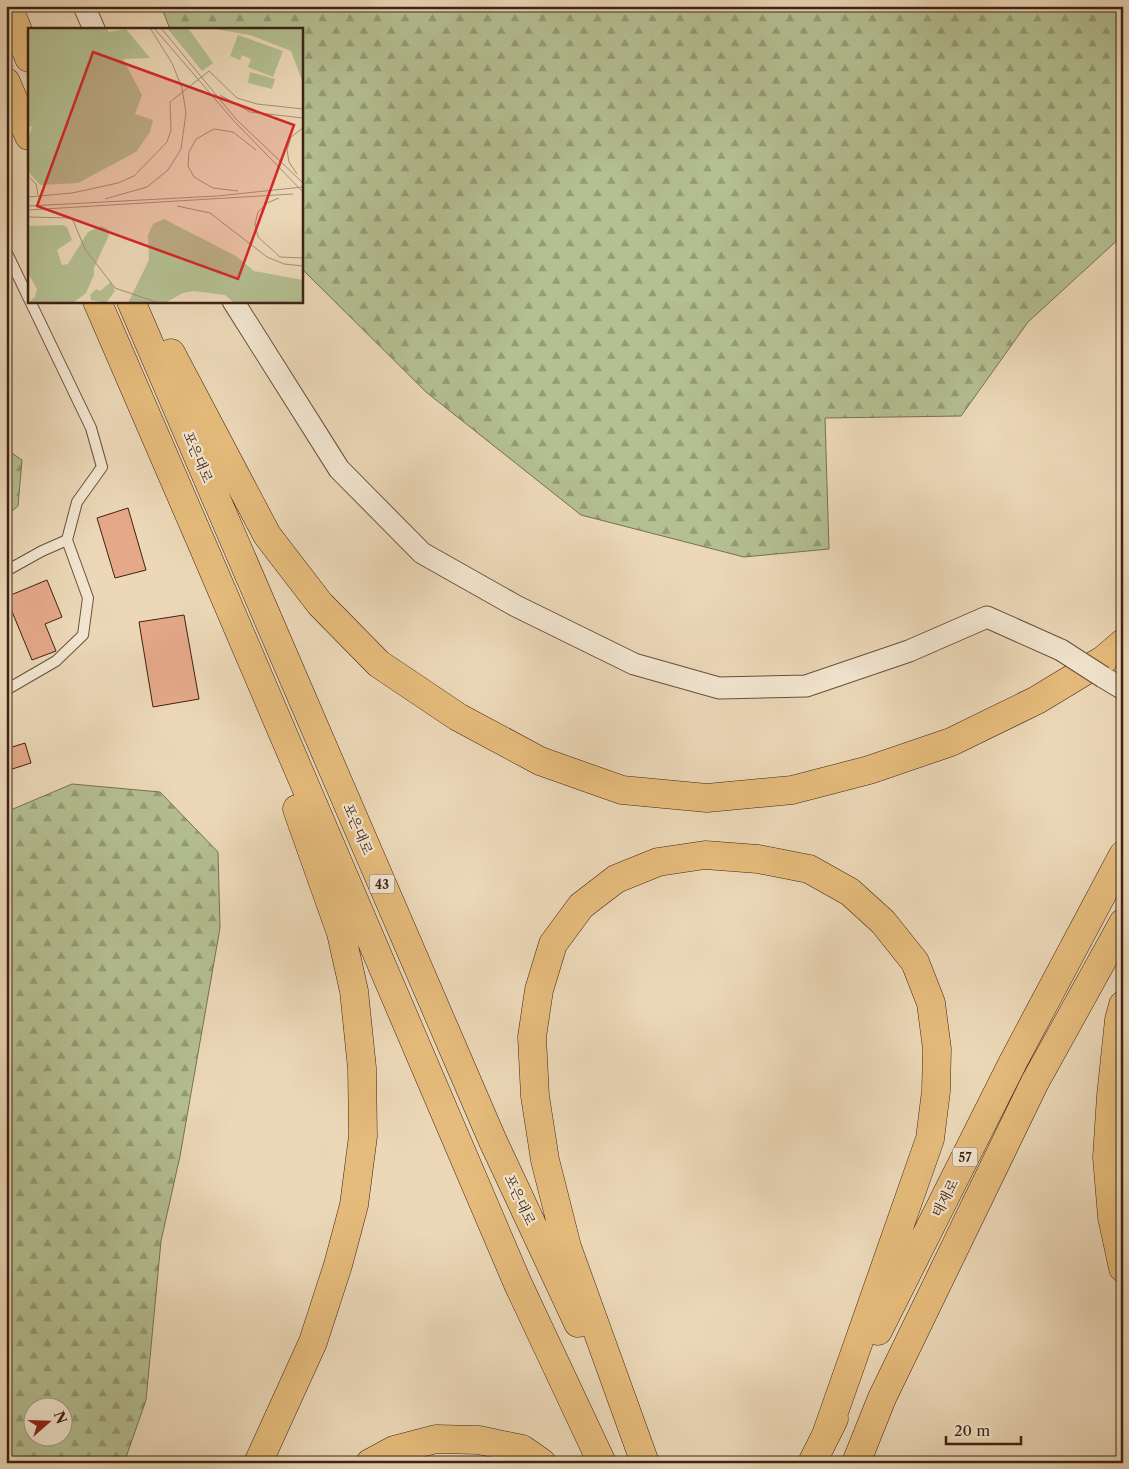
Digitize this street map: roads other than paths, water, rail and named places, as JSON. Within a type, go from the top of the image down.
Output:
[{"type":"highway","points":[[8,6],[28,56]]},
{"type":"highway","points":[[6,82],[28,134]]},
{"type":"highway","name":"43","points":[[97,302],[518,1284],[602,1463]]},
{"type":"highway","name":"포은대로","points":[[131,302],[492,1139],[644,1463]]},
{"type":"highway","points":[[144,302],[267,534],[320,604],[379,664],[458,717],[540,761],[622,790],[707,798],[792,790],[869,770],[951,742],[1038,700],[1103,660],[1123,643]]},
{"type":"highway","points":[[205,550],[341,933],[354,991],[362,1068],[363,1136],[354,1206],[338,1265],[313,1342],[258,1463]]},
{"type":"highway","points":[[644,1463],[567,1247],[545,1160],[535,1096],[532,1037],[539,990],[553,944],[581,906],[616,879],[658,862],[705,855],[758,859],[809,869],[850,892],[883,922],[915,962],[930,1002],[937,1049],[936,1091],[930,1139],[826,1435]]},
{"type":"highway","name":"태재로","points":[[812,1463],[1013,1062],[1123,855]]},
{"type":"highway","name":"57","points":[[856,1463],[882,1398],[1035,1082],[1123,923]]},
{"type":"highway","points":[[1123,1005],[1119,1020],[1111,1096],[1107,1157],[1112,1217],[1123,1268]]},
{"type":"highway","points":[[370,1463],[394,1450],[436,1439],[479,1440],[522,1450],[542,1463]]},
{"type":"street","points":[[84,6],[94,28]]},
{"type":"street","points":[[234,302],[339,469],[422,553],[516,606],[634,664],[719,688],[806,686],[909,651],[987,617],[1061,650],[1123,689]]},
{"type":"lane","points":[[6,250],[28,298]]},
{"type":"lane","points":[[6,690],[56,661],[83,635],[88,598],[67,540],[77,502],[102,467],[90,428],[30,302]]},
{"type":"lane","points":[[6,570],[67,540]]}]
